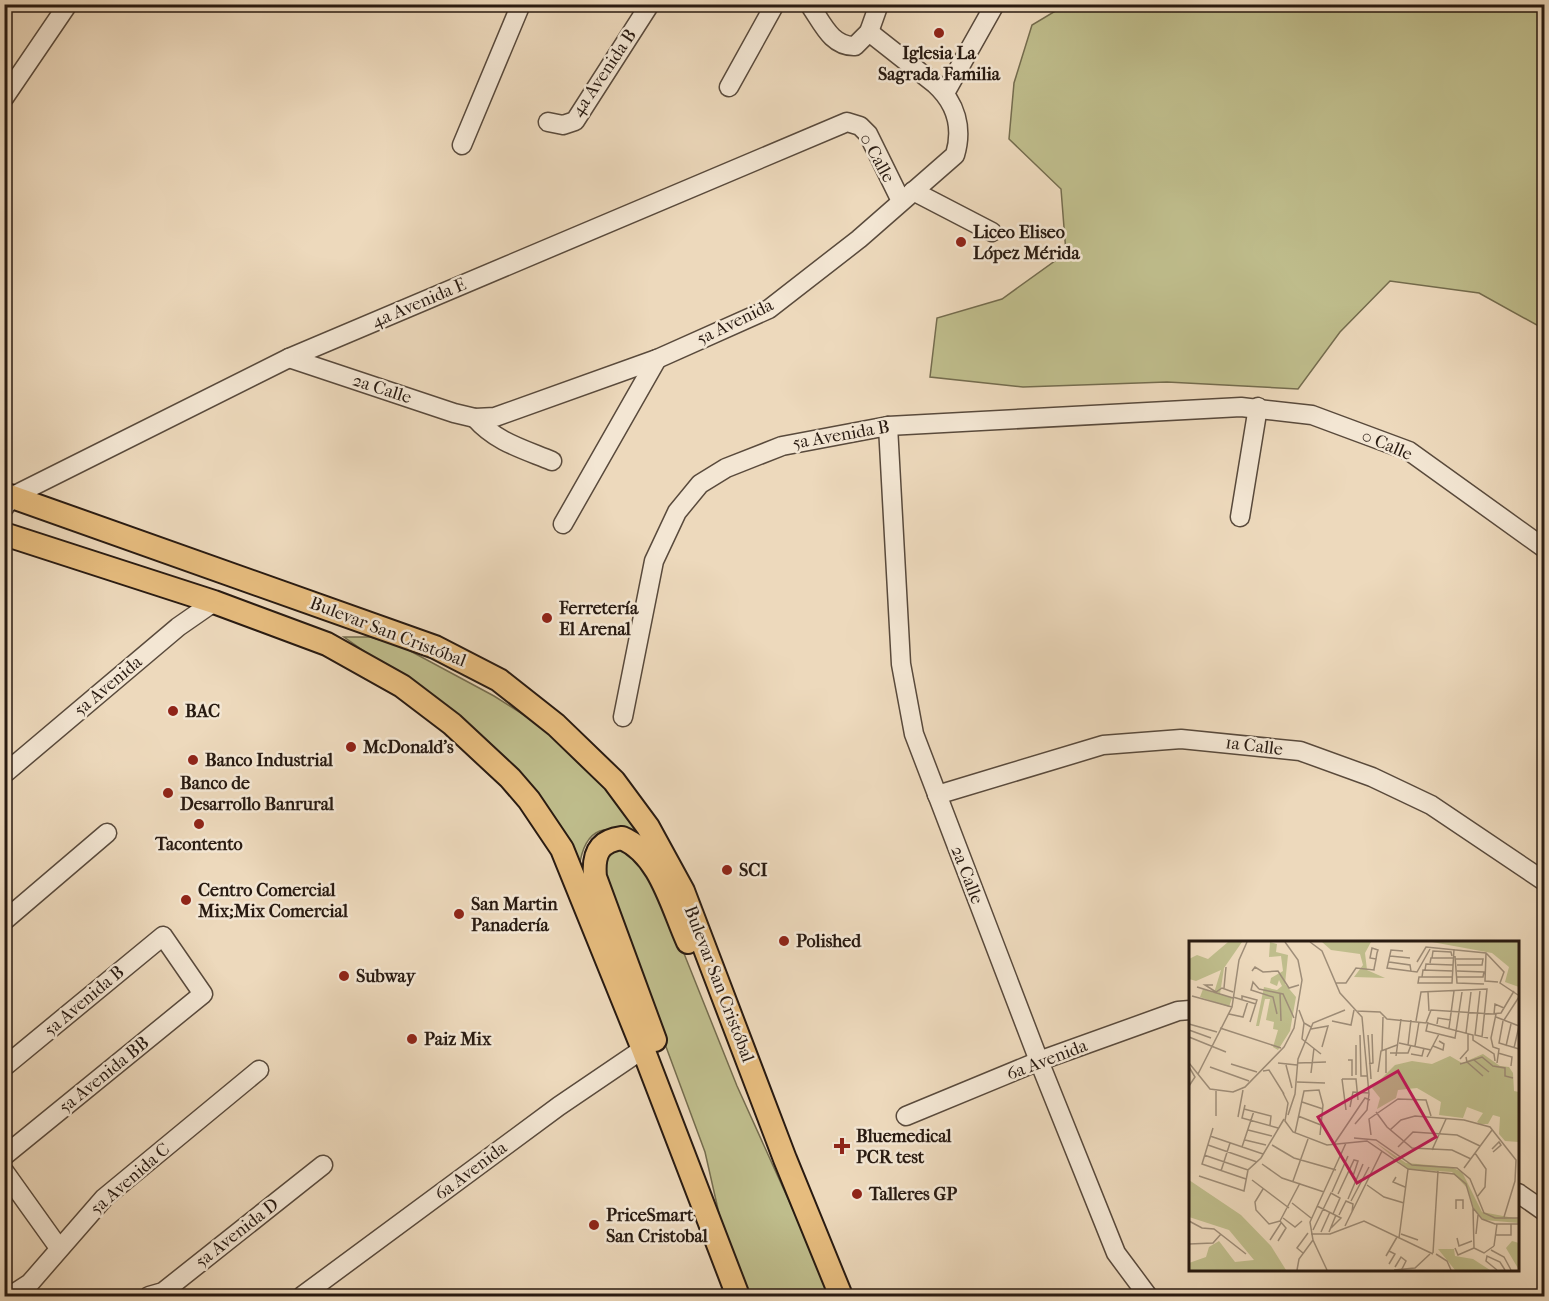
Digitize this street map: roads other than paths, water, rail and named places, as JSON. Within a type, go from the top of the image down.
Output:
[{"type":"main road","name":"Bulevar San Cristóbal","points":[[7,500],[377,625],[435,647],[499,680],[556,725],[614,781],[648,827],[683,891],[785,1159],[842,1296]]},
{"type":"main road","name":"Bulevar San Cristóbal","points":[[4,534],[214,602],[327,644],[402,686],[452,724],[510,778],[529,800],[562,849],[643,1049],[738,1296]]},
{"type":"main road","points":[[214,602],[236,591],[249,593],[324,622],[347,626],[377,625]]},
{"type":"main road","points":[[716,1238],[698,1155],[595,877],[595,854],[600,846],[610,840],[622,838],[631,842],[645,853],[657,873],[703,978],[745,1085],[785,1159]]},
{"type":"street","points":[[4,98],[68,4]]},
{"type":"street","points":[[462,145],[521,4]]},
{"type":"street","name":"4a Avenida B","points":[[548,122],[563,125],[575,121],[650,4]]},
{"type":"street","points":[[729,87],[775,4]]},
{"type":"street","points":[[809,4],[834,40],[844,46],[855,46],[868,32],[879,4]]},
{"type":"street","points":[[868,32],[945,93],[995,4]]},
{"type":"street","name":"5a Avenida","points":[[475,418],[495,417],[657,359],[769,309],[826,267],[956,155],[960,138],[957,118],[945,93]]},
{"type":"street","name":"0 Calle","points":[[847,122],[860,126],[868,134],[907,196]]},
{"type":"street","name":"4a Avenida E","points":[[7,500],[290,358],[847,122]]},
{"type":"street","points":[[907,196],[992,232]]},
{"type":"street","name":"2a Calle","points":[[290,358],[475,418]]},
{"type":"street","points":[[563,524],[657,359]]},
{"type":"street","points":[[1240,517],[1250,407]]},
{"type":"street","name":"0 Calle","points":[[1250,407],[1312,415],[1409,451],[1545,548]]},
{"type":"street","name":"5a Avenida B","points":[[623,717],[654,561],[677,512],[700,484],[726,468],[782,446],[888,426],[1250,407]]},
{"type":"street","points":[[475,418],[488,434],[552,461]]},
{"type":"street","name":"2a Calle","points":[[888,426],[901,664],[914,734],[1039,1061],[1116,1253],[1148,1296]]},
{"type":"street","name":"5a Avenida","points":[[4,774],[178,627],[214,602]]},
{"type":"street","name":"1a Calle","points":[[937,795],[1103,745],[1180,739],[1300,751],[1372,777],[1431,805],[1545,881]]},
{"type":"street","points":[[4,921],[107,833]]},
{"type":"street","name":"5a Avenida B","points":[[4,1067],[163,936]]},
{"type":"street","name":"5a Avenida BB","points":[[4,1156],[203,994],[163,936]]},
{"type":"street","name":"6a Avenida","points":[[906,1116],[1039,1061],[1178,1011],[1189,1010]]},
{"type":"street","name":"6a Avenida","points":[[302,1296],[559,1106],[643,1049]]},
{"type":"street","name":"5a Avenida C","points":[[10,1296],[30,1283],[104,1198],[259,1070]]},
{"type":"street","name":"5a Avenida D","points":[[149,1296],[163,1292],[322,1165]]},
{"type":"street","points":[[4,1171],[59,1248]]},
{"type":"street","points":[[1519,1193],[1541,1202]]},
{"type":"place","name":"Iglesia La Sagrada Familia","points":[[939,33]]},
{"type":"place","name":"Liceo Eliseo López Mérida","points":[[961,242]]},
{"type":"place","name":"Ferretería El Arenal","points":[[547,618]]},
{"type":"place","name":"BAC","points":[[173,711]]},
{"type":"place","name":"McDonald's","points":[[351,747]]},
{"type":"place","name":"Banco Industrial","points":[[193,760]]},
{"type":"place","name":"Banco de Desarrollo Banrural","points":[[168,793]]},
{"type":"place","name":"Tacontento","points":[[199,824]]},
{"type":"place","name":"SCI","points":[[727,870]]},
{"type":"place","name":"Centro Comercial Mix;Mix Comercial","points":[[186,900]]},
{"type":"place","name":"San Martin Panadería","points":[[459,914]]},
{"type":"place","name":"Polished","points":[[784,941]]},
{"type":"place","name":"Subway","points":[[344,976]]},
{"type":"place","name":"Paiz Mix","points":[[412,1039]]},
{"type":"place","name":"Bluemedical PCR test","points":[[842,1146]]},
{"type":"place","name":"Talleres GP","points":[[857,1194]]},
{"type":"place","name":"PriceSmart San Cristobal","points":[[594,1225]]}]
